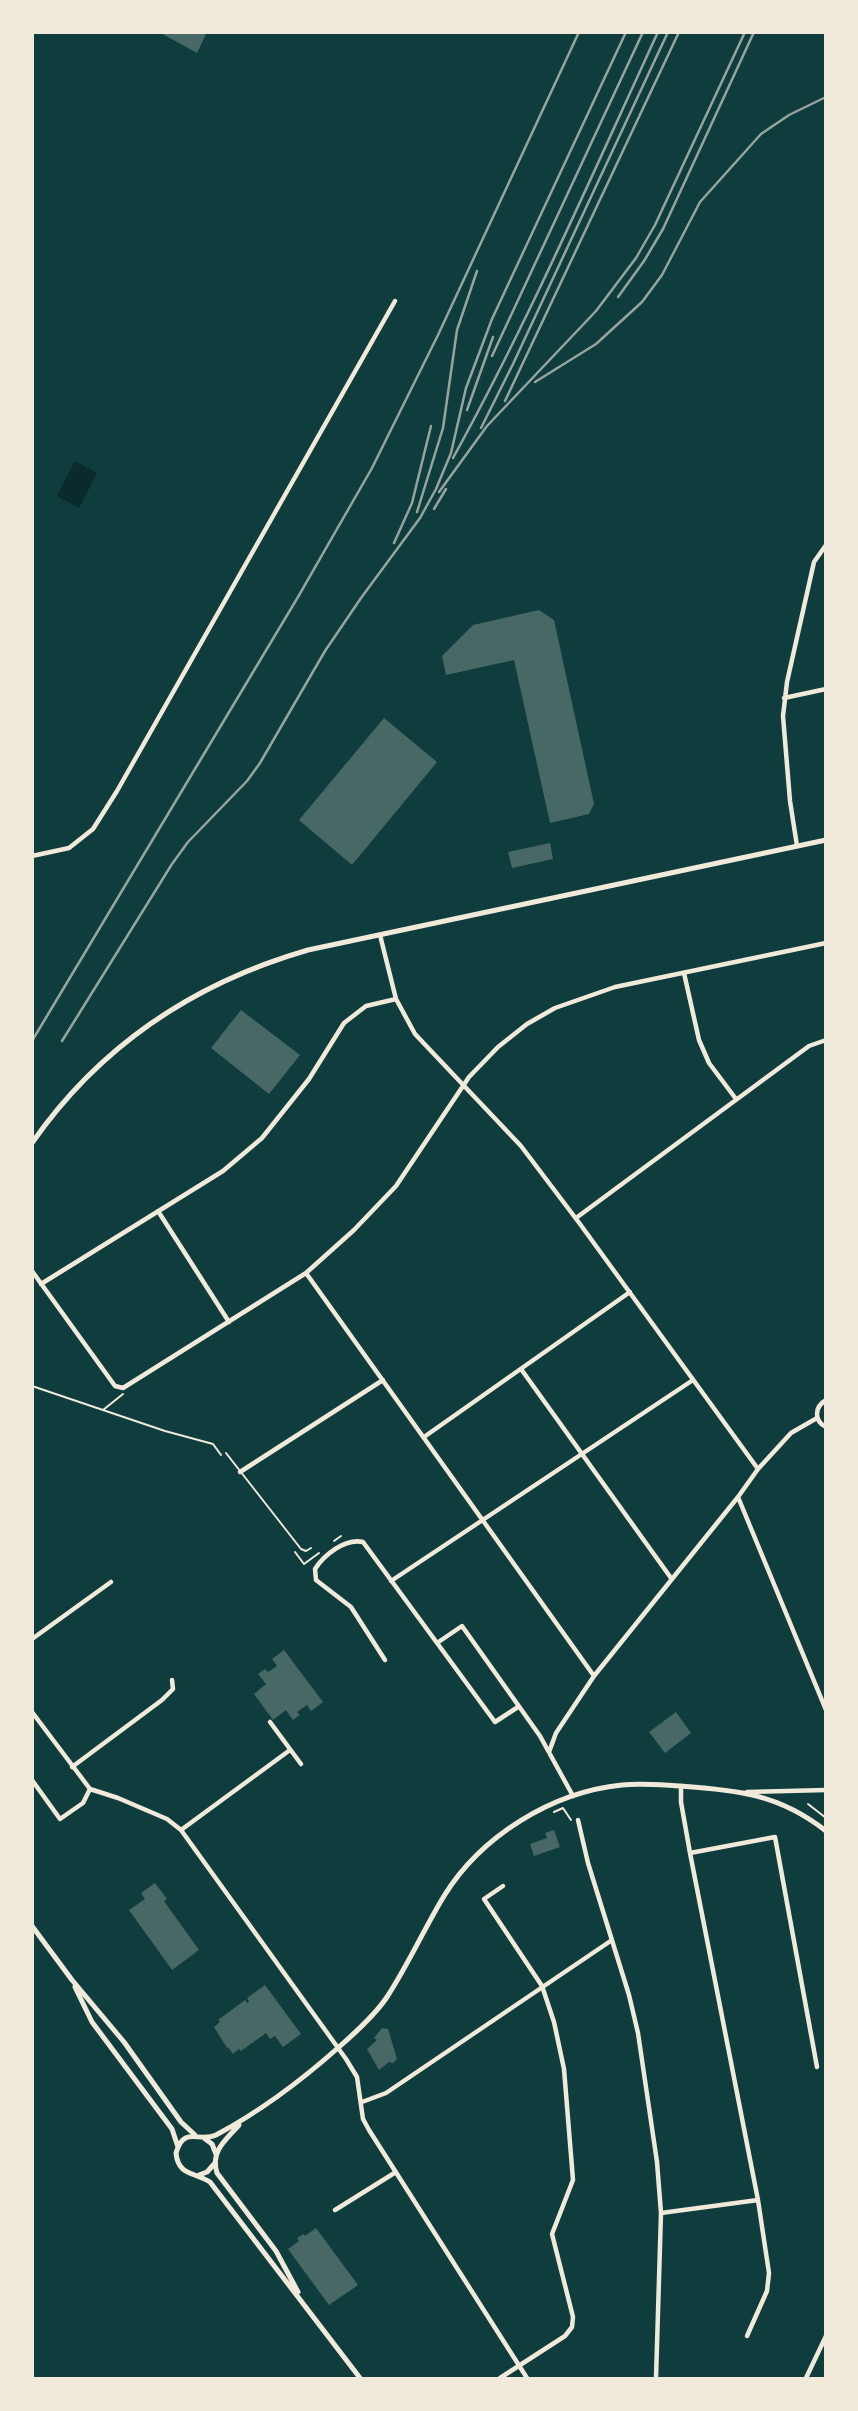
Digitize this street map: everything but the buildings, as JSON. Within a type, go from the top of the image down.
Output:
[{"type":"street","points":[[32,856],[70,848],[93,829],[395,301]]},
{"type":"street","points":[[797,846],[786,756],[783,716],[784,698],[812,568],[816,556],[826,545]]},
{"type":"street","points":[[784,698],[826,689]]},
{"type":"street","points":[[32,1143],[60,1106],[102,1061],[129,1038],[190,998],[221,981],[280,958],[308,950],[826,840]]},
{"type":"street","points":[[380,935],[396,999],[415,1034],[462,1086],[521,1146],[576,1218],[758,1468]]},
{"type":"street","points":[[32,1271],[115,1386],[123,1388],[306,1273],[354,1230],[396,1186],[462,1086],[498,1047],[527,1024],[555,1008],[615,987],[826,942]]},
{"type":"street","points":[[684,973],[699,1040],[708,1063],[736,1099]]},
{"type":"street","points":[[41,1284],[223,1170],[262,1138],[309,1079],[344,1023],[354,1013],[366,1006],[396,999]]},
{"type":"street","points":[[576,1218],[809,1046],[826,1040]]},
{"type":"street","points":[[158,1212],[228,1322]]},
{"type":"street","points":[[306,1273],[594,1676]]},
{"type":"street","points":[[424,1437],[630,1292]]},
{"type":"street","points":[[521,1369],[584,1454],[671,1578]]},
{"type":"street","points":[[240,1472],[383,1380]]},
{"type":"street","points":[[391,1581],[693,1380]]},
{"type":"street","points":[[826,1400],[818,1408],[817,1418],[826,1428]]},
{"type":"street","points":[[550,1752],[556,1732],[594,1676],[738,1497],[758,1468],[791,1433],[817,1418]]},
{"type":"street","points":[[738,1497],[826,1710]]},
{"type":"street","points":[[385,1660],[350,1607],[316,1580],[315,1569],[320,1560],[347,1543],[356,1540],[363,1542],[495,1722],[518,1706]]},
{"type":"street","points":[[32,1639],[112,1582]]},
{"type":"street","points":[[437,1643],[462,1626],[550,1752],[574,1796]]},
{"type":"street","points":[[72,1767],[162,1700],[173,1689],[172,1680]]},
{"type":"street","points":[[32,1712],[90,1789],[118,1798],[167,1819],[181,1830],[357,2077],[363,2119],[527,2378]]},
{"type":"street","points":[[270,1722],[301,1764]]},
{"type":"street","points":[[181,1830],[290,1750]]},
{"type":"street","points":[[32,1780],[60,1819],[83,1803],[90,1789]]},
{"type":"street","points":[[195,2176],[207,2172],[216,2159],[219,2145],[241,2122],[338,2048],[386,1998],[443,1897],[472,1861],[522,1819],[574,1796],[621,1785],[648,1784],[747,1792],[826,1790]]},
{"type":"street","points":[[681,1786],[681,1802],[690,1853],[758,2200],[769,2273],[767,2291],[748,2336]]},
{"type":"street","points":[[747,1792],[800,1812],[826,1831]]},
{"type":"street","points":[[578,1820],[588,1863],[638,2032],[657,2162],[661,2213],[656,2378]]},
{"type":"street","points":[[690,1853],[775,1837],[817,2067]]},
{"type":"street","points":[[500,2378],[565,2336],[573,2322],[552,2234],[573,2180],[566,2084],[554,2022],[542,1986],[484,1898],[503,1886]]},
{"type":"street","points":[[32,1926],[72,1980],[124,2042],[181,2122],[195,2136]]},
{"type":"street","points":[[362,2102],[386,2093],[612,1940]]},
{"type":"street","points":[[72,1980],[92,2022],[172,2129],[178,2147]]},
{"type":"street","points":[[241,2122],[215,2136],[195,2136],[182,2141],[176,2153],[180,2167],[189,2174],[210,2182],[360,2378]]},
{"type":"street","points":[[202,2136],[212,2144],[217,2173],[276,2251],[305,2304]]},
{"type":"street","points":[[335,2210],[396,2172]]},
{"type":"street","points":[[661,2213],[758,2200]]},
{"type":"street","points":[[806,2378],[826,2336]]},
{"type":"lane","points":[[226,1453],[301,1549],[306,1551],[311,1548]]},
{"type":"path","points":[[32,1386],[213,1444],[224,1459]]},
{"type":"path","points":[[103,1410],[123,1394],[123,1388]]},
{"type":"path","points":[[293,1549],[304,1564]]},
{"type":"path","points":[[808,1804],[826,1818]]},
{"type":"path","points":[[554,1813],[563,1808],[572,1822]]},
{"type":"water","points":[[75,461],[97,473],[79,508],[57,496]]},
{"type":"railway","points":[[32,1041],[298,597],[372,468],[438,335],[579,32]]},
{"type":"railway","points":[[62,1041],[172,864],[188,842],[247,781],[260,763],[325,651],[361,598],[420,518],[436,489],[451,453],[466,388],[492,319],[626,32]]},
{"type":"railway","points":[[492,356],[643,32]]},
{"type":"railway","points":[[453,458],[534,300],[658,32]]},
{"type":"railway","points":[[481,428],[513,364],[668,32]]},
{"type":"railway","points":[[505,401],[679,32]]},
{"type":"railway","points":[[439,492],[487,426],[596,311],[636,258],[655,225],[745,32]]},
{"type":"railway","points":[[618,297],[644,261],[663,229],[754,32]]},
{"type":"railway","points":[[535,382],[596,344],[642,302],[662,275],[700,202],[761,134],[789,115],[826,97]]},
{"type":"railway","points":[[417,512],[443,428],[457,330],[477,271]]},
{"type":"railway","points":[[467,410],[493,337]]},
{"type":"railway","points":[[394,543],[412,503],[431,426]]},
{"type":"railway","points":[[434,509],[446,489]]}]
